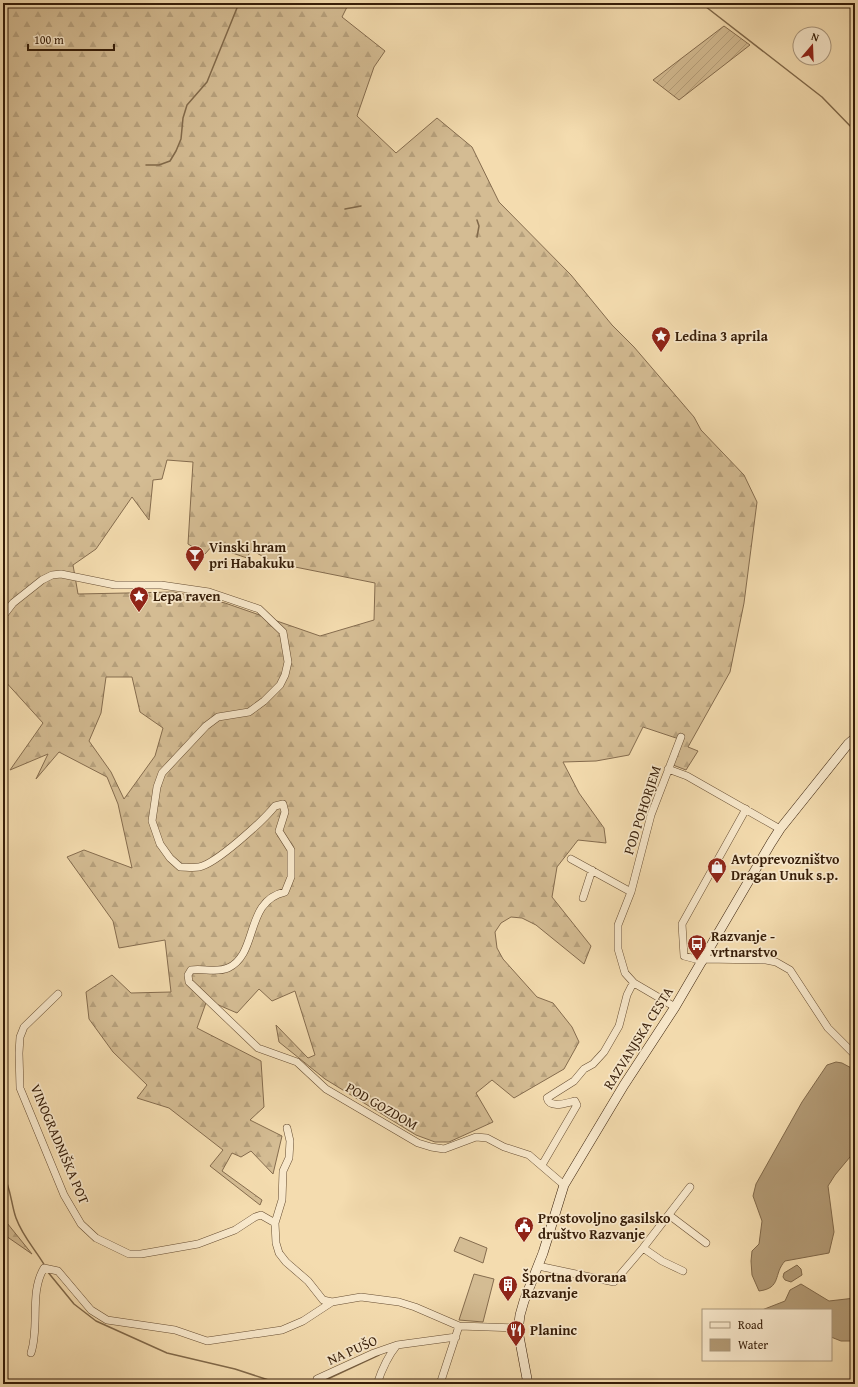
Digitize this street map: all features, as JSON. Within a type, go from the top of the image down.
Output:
[{"type":"street","name":"POD GOZDOM","points":[[3,616],[13,603],[42,580],[52,575],[61,574],[115,585],[182,587],[209,592],[259,609],[283,632],[288,662],[285,675],[280,685],[264,702],[249,712],[218,717],[206,726],[162,773],[156,787],[152,821],[160,844],[170,858],[180,867],[199,867],[216,859],[267,817],[275,806],[283,804],[285,812],[279,831],[291,850],[291,877],[285,892],[275,894],[262,906],[240,958],[228,968],[216,970],[191,970],[188,975],[189,982],[258,1048],[291,1058],[326,1089],[418,1143],[444,1149],[476,1137],[487,1138],[504,1147],[529,1155],[564,1185]]},
{"type":"street","name":"POD POHORJEM","points":[[675,1007],[634,983],[625,974],[618,949],[618,925],[631,892],[651,815],[681,737]]},
{"type":"street","name":"RAZVANJSKA CESTA","points":[[528,1384],[516,1330],[524,1301],[538,1266],[564,1185],[624,1085],[675,1007],[780,829],[843,750],[855,738]]},
{"type":"street","points":[[668,769],[687,776],[780,829]]},
{"type":"street","points":[[746,809],[682,924],[684,956],[703,960],[766,960],[776,962],[790,970],[828,1028],[855,1055]]},
{"type":"street","points":[[571,859],[631,892]]},
{"type":"street","points":[[583,898],[592,870]]},
{"type":"street","points":[[542,1165],[577,1105],[575,1101],[553,1105],[549,1103],[546,1098],[574,1082],[584,1069],[593,1064],[609,1045],[622,1019],[630,986],[634,983]]},
{"type":"street","name":"VINOGRADNIŠKA POT","points":[[58,994],[24,1027],[20,1037],[20,1088],[64,1194],[81,1224],[96,1238],[129,1254],[141,1254],[198,1244],[235,1230],[261,1215],[275,1223]]},
{"type":"street","points":[[287,1128],[290,1141],[289,1158],[283,1170],[282,1200],[275,1223],[276,1243],[279,1253],[286,1262],[308,1281],[323,1300],[332,1302],[361,1297],[399,1302],[415,1307],[459,1326],[516,1330]]},
{"type":"street","points":[[538,1266],[614,1282],[643,1248],[690,1187]]},
{"type":"street","points":[[668,1215],[706,1244]]},
{"type":"street","points":[[643,1248],[662,1261],[683,1271]]},
{"type":"street","points":[[31,1353],[35,1342],[34,1322],[37,1288],[47,1268],[58,1271],[91,1310],[107,1320],[175,1330],[207,1341],[282,1330],[303,1321],[332,1302]]},
{"type":"street","points":[[440,1384],[459,1326]]},
{"type":"street","name":"NA PUŠO","points":[[317,1379],[374,1352],[397,1345],[456,1337]]},
{"type":"street","points":[[377,1384],[382,1367],[397,1345]]},
{"type":"green space","points":[[3,3],[349,3],[342,17],[385,51],[374,67],[357,116],[396,153],[437,118],[472,147],[499,202],[571,275],[612,325],[634,347],[694,417],[701,430],[744,475],[757,502],[744,603],[730,672],[688,747],[698,751],[686,770],[673,765],[682,740],[643,727],[629,755],[596,761],[563,762],[579,793],[604,828],[606,843],[578,840],[557,867],[552,897],[591,946],[584,964],[536,925],[522,918],[511,917],[501,923],[495,932],[497,948],[503,959],[537,997],[553,1003],[572,1027],[579,1042],[564,1069],[514,1098],[492,1080],[476,1093],[493,1122],[449,1142],[435,1142],[416,1135],[325,1079],[279,1042],[276,1025],[308,1058],[315,1055],[295,991],[272,1001],[259,989],[237,1013],[207,1000],[197,1028],[261,1061],[264,1107],[250,1120],[282,1136],[273,1174],[251,1151],[241,1157],[232,1153],[222,1171],[262,1200],[260,1205],[210,1166],[223,1150],[169,1108],[137,1098],[147,1085],[113,1052],[89,1019],[86,992],[112,975],[131,993],[171,992],[165,940],[119,948],[113,921],[67,857],[84,850],[132,868],[118,804],[107,777],[59,752],[36,779],[48,754],[10,770],[43,723],[3,679]],"holes":[[[167,460],[193,462],[188,544],[205,554],[212,546],[247,558],[251,550],[275,563],[375,583],[374,620],[320,636],[225,603],[174,592],[78,594],[73,565],[96,549],[132,497],[149,520],[153,480],[162,479]],[[106,677],[132,677],[140,712],[163,728],[155,756],[124,799],[111,772],[89,741],[101,713]]]},
{"type":"green space","points":[[724,26],[750,45],[679,100],[653,80]]},
{"type":"green space","points":[[3,1218],[32,1254],[6,1236],[3,1238]]},
{"type":"green space","points":[[460,1237],[487,1248],[483,1263],[454,1251]]},
{"type":"green space","points":[[474,1274],[494,1279],[483,1322],[459,1320]]},
{"type":"water","points":[[836,1062],[842,1063],[855,1070],[855,1151],[828,1186],[834,1232],[829,1253],[785,1261],[781,1266],[774,1284],[771,1287],[759,1291],[752,1275],[751,1261],[752,1251],[759,1244],[762,1221],[753,1196],[756,1184],[802,1102],[827,1065]]},
{"type":"water","points":[[797,1265],[801,1269],[802,1275],[791,1282],[785,1280],[783,1277],[784,1273]]},
{"type":"water","points":[[801,1284],[829,1301],[855,1298],[855,1341],[841,1341],[832,1337],[832,1309],[765,1309],[785,1301],[790,1290]]},
{"type":"waterway","points":[[146,165],[159,165],[170,161],[176,151],[181,139],[183,118],[187,105],[207,82],[239,3]]},
{"type":"waterway","points":[[701,3],[822,97],[855,131]]},
{"type":"waterway","points":[[345,209],[361,206]]},
{"type":"waterway","points":[[477,220],[479,226],[477,237]]},
{"type":"waterway","points":[[3,1174],[8,1185],[14,1213],[19,1225],[45,1266]]},
{"type":"waterway","points":[[47,1271],[74,1304],[96,1321],[167,1353],[235,1369],[281,1384]]},
{"type":"waterway","points":[[317,1384],[379,1355]]},
{"type":"place","name":"Ledina 3 aprila","points":[[661,353]]},
{"type":"place","name":"Vinski hram pri Habakuku","points":[[195,572]]},
{"type":"place","name":"Lepa raven","points":[[139,613]]},
{"type":"place","name":"Avtoprevozništvo Dragan Unuk s.p.","points":[[717,884]]},
{"type":"place","name":"Razvanje - vrtnarstvo","points":[[697,961]]},
{"type":"place","name":"Prostovoljno gasilsko društvo Razvanje","points":[[524,1243]]},
{"type":"place","name":"Športna dvorana Razvanje","points":[[508,1302]]},
{"type":"place","name":"Planinc","points":[[516,1347]]}]
